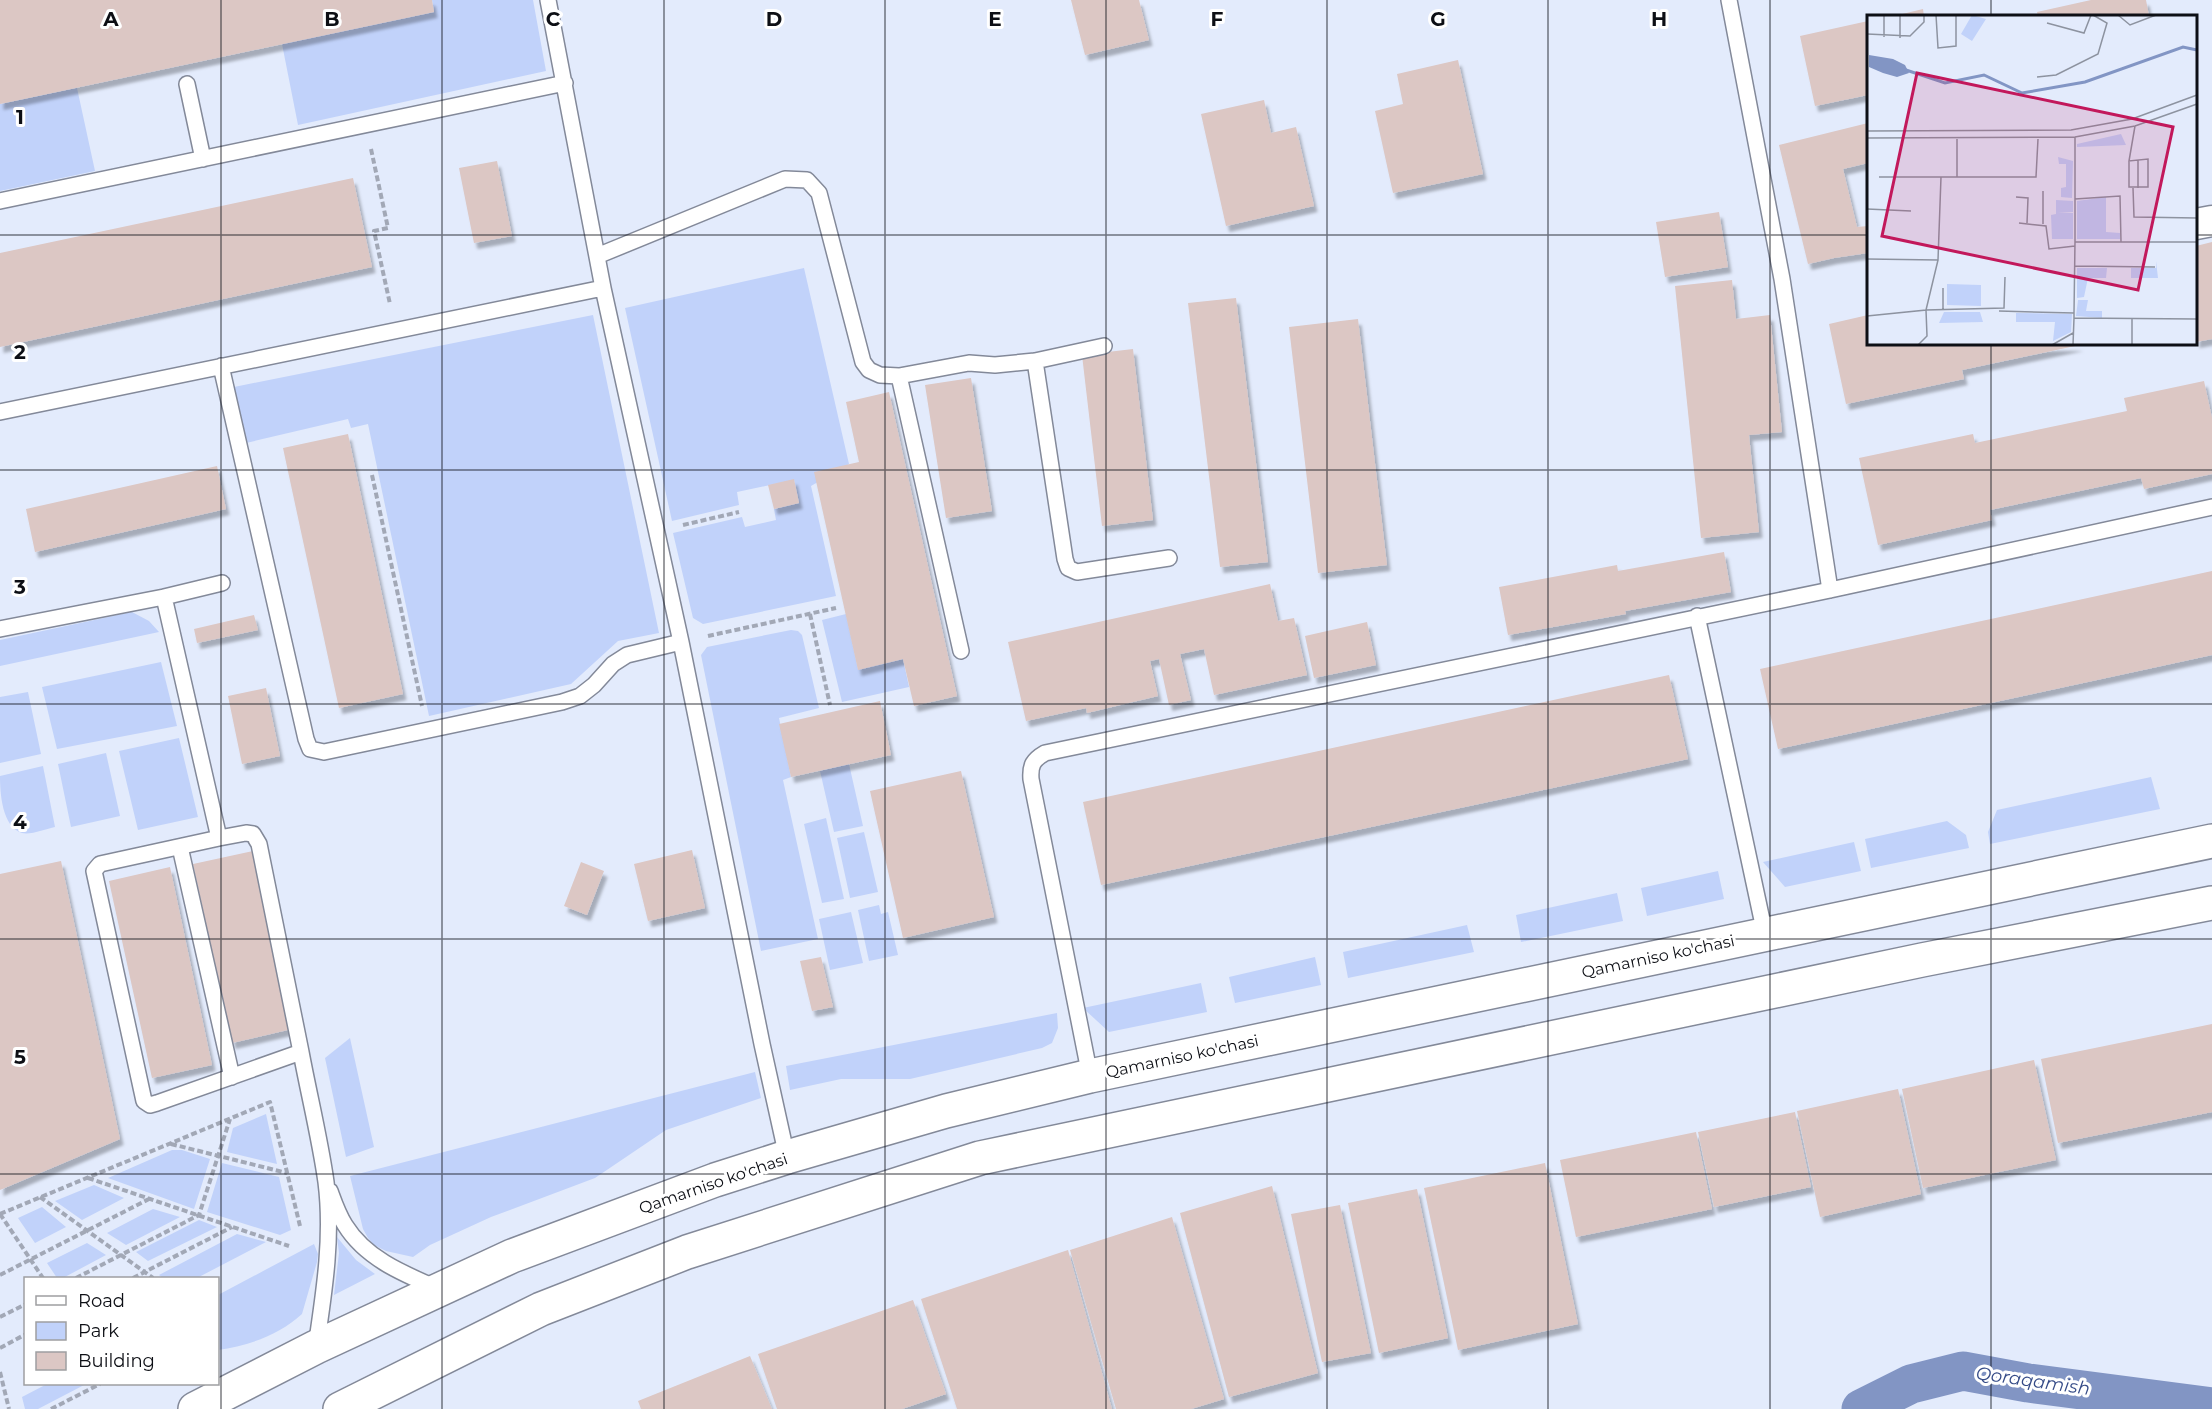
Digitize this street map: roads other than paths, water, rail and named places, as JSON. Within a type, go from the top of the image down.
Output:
[{"type":"main road","name":"Qamarniso ko'chasi","points":[[195,1409],[316,1347],[512,1256],[715,1180],[946,1111],[1090,1076],[2212,841]]},
{"type":"main road","points":[[340,1409],[541,1309],[687,1252],[980,1158],[1899,965],[2212,903]]},
{"type":"street","points":[[2197,224],[2212,221]]},
{"type":"lane","points":[[549,0],[603,288],[681,642],[787,1157]]},
{"type":"lane","points":[[1729,0],[1782,279],[1830,590]]},
{"type":"lane","points":[[0,201],[565,83]]},
{"type":"lane","points":[[187,84],[203,159]]},
{"type":"lane","points":[[597,256],[785,179],[807,180],[819,193],[863,362],[869,370],[880,375],[899,376],[969,363],[995,365],[1035,361],[1104,346]]},
{"type":"lane","points":[[0,412],[603,288]]},
{"type":"lane","points":[[1035,361],[1068,568],[1077,572],[1169,558]]},
{"type":"lane","points":[[222,366],[310,749],[324,752],[571,699],[580,696],[594,685],[613,664],[627,655],[681,642]]},
{"type":"lane","points":[[899,376],[962,651]]},
{"type":"lane","points":[[1090,1076],[1031,779],[1030,768],[1035,759],[1045,753],[1830,590],[2212,507]]},
{"type":"lane","points":[[0,629],[164,597],[222,583]]},
{"type":"lane","points":[[164,597],[219,838]]},
{"type":"lane","points":[[1696,616],[1765,934]]},
{"type":"lane","points":[[301,1052],[157,1103],[150,1105],[144,1101],[94,871],[100,864],[246,833],[253,834],[259,844],[301,1052],[326,1183],[328,1252],[316,1347]]},
{"type":"lane","points":[[180,847],[232,1077]]},
{"type":"lane","points":[[326,1183],[344,1224],[375,1257],[440,1290]]},
{"type":"waterway","name":"Qoraqamish","points":[[1861,1409],[1911,1384],[1963,1371],[2028,1383],[2212,1407]]}]
